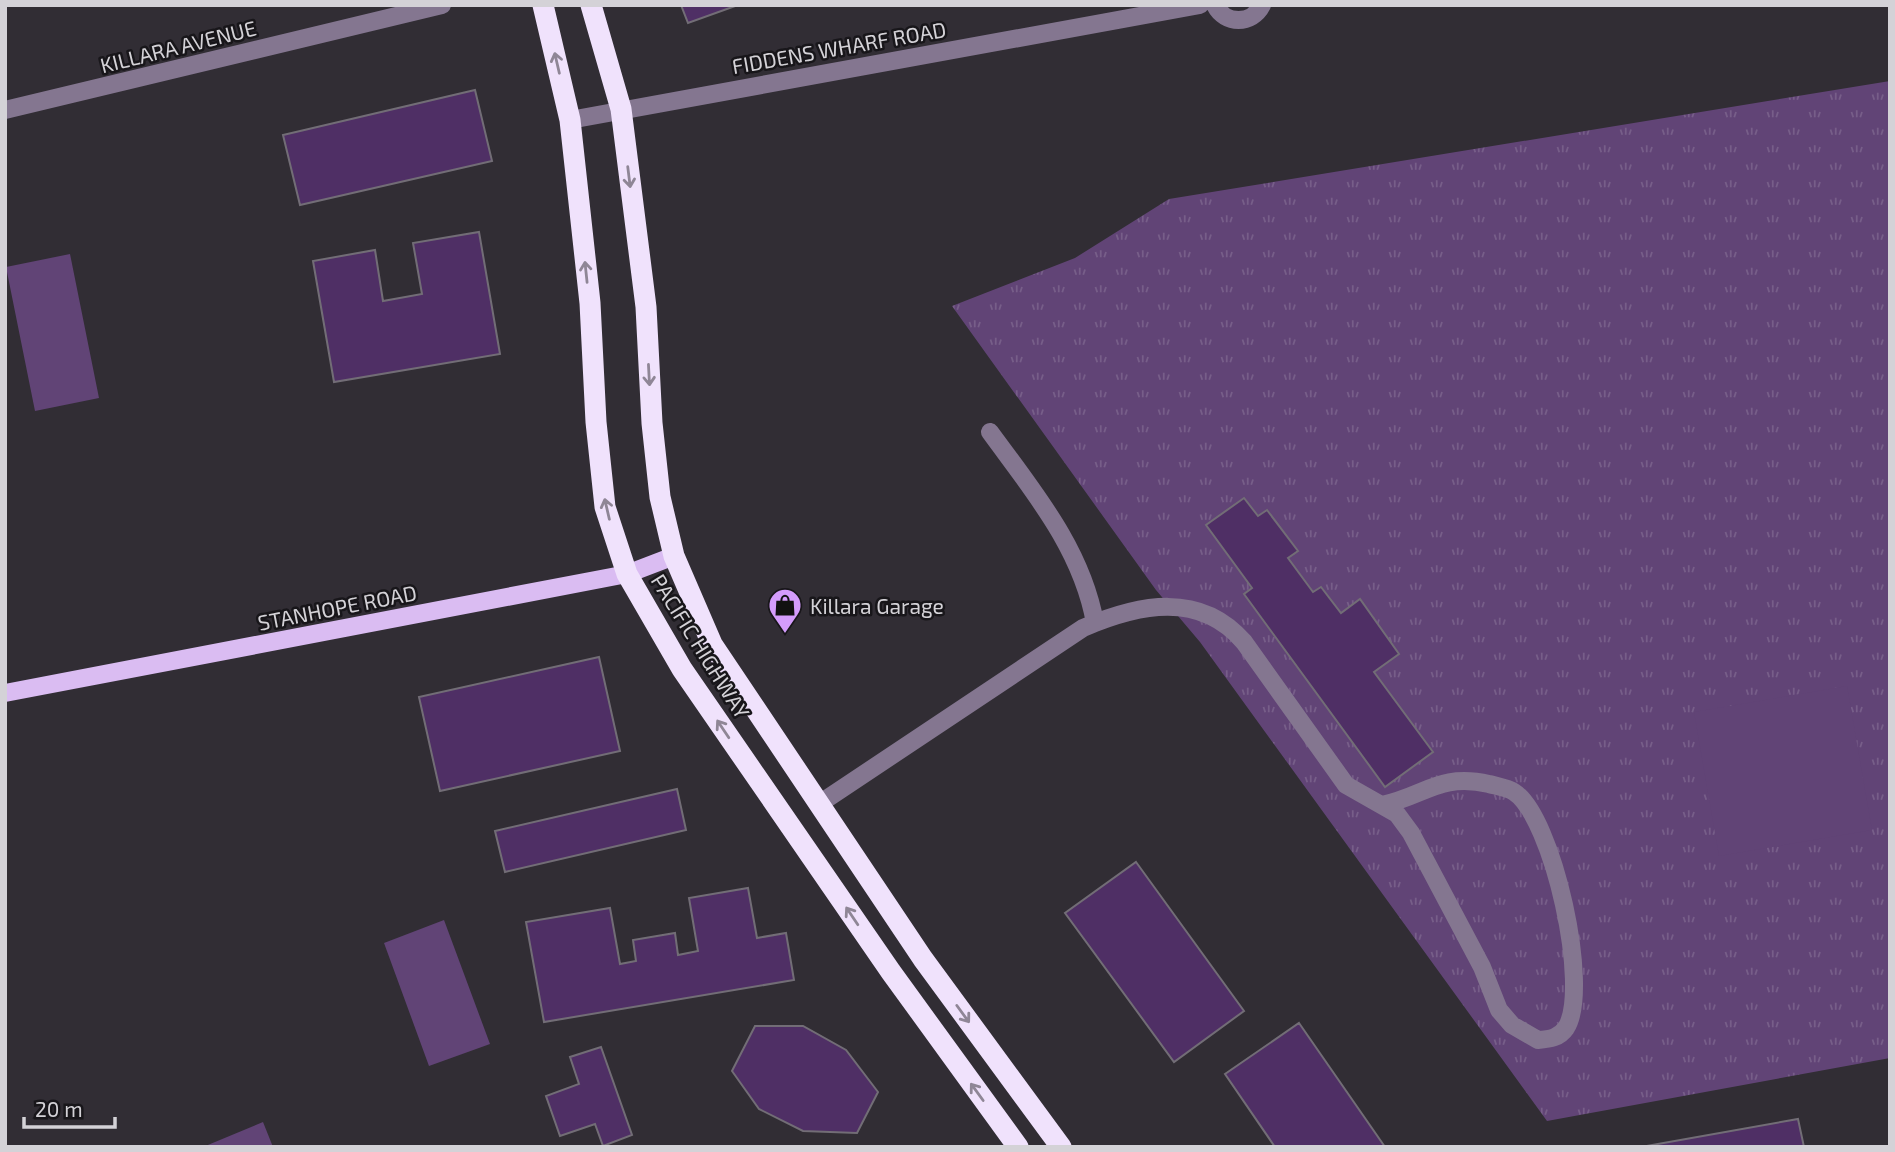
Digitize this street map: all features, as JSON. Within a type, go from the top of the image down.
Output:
[{"type":"highway","name":"PACIFIC HIGHWAY","points":[[543,5],[570,120],[590,303],[605,507],[626,574],[662,638],[697,691],[891,972],[1018,1147]]},
{"type":"highway","name":"PACIFIC HIGHWAY","points":[[591,5],[621,109],[646,307],[652,423],[659,485],[674,556],[712,644],[923,959],[1061,1147]]},
{"type":"main road","name":"STANHOPE ROAD","points":[[5,694],[626,574],[674,556]]},
{"type":"street","name":"KILLARA AVENUE","points":[[5,110],[442,5]]},
{"type":"street","name":"FIDDENS WHARF ROAD","points":[[570,120],[1200,5]]},
{"type":"street","points":[[1215,5],[1225,17],[1234,20],[1252,17],[1262,5]]},
{"type":"street","points":[[990,432],[1077,559],[1091,599],[1095,623]]},
{"type":"street","points":[[819,804],[1095,623],[1119,615],[1184,606],[1218,618],[1244,642],[1346,785],[1397,814],[1411,833],[1482,967],[1499,1010],[1512,1025],[1538,1040],[1560,1035],[1567,1026],[1575,998],[1568,932],[1541,828],[1525,803],[1514,791],[1456,780],[1420,789],[1396,802],[1382,804]]},
{"type":"green space","points":[[1890,81],[1890,1058],[1547,1121],[1200,642],[1156,590],[952,306],[1075,258],[1169,199]]},
{"type":"green space","points":[[70,254],[99,398],[35,411],[6,267]]},
{"type":"green space","points":[[1847,686],[1872,830],[1719,856],[1694,712]]},
{"type":"green space","points":[[444,920],[490,1044],[429,1066],[384,943]]},
{"type":"green space","points":[[263,1122],[273,1147],[203,1147]]},
{"type":"building","points":[[681,5],[738,5],[688,23]]},
{"type":"building","points":[[475,90],[492,161],[300,205],[283,135]]},
{"type":"building","points":[[479,232],[500,354],[334,382],[313,261],[375,250],[383,301],[422,294],[413,243]]},
{"type":"building","points":[[1244,498],[1258,516],[1267,510],[1298,551],[1288,558],[1313,592],[1321,587],[1341,613],[1360,599],[1399,654],[1374,672],[1433,752],[1385,787],[1244,594],[1252,588],[1206,525]]},
{"type":"building","points":[[599,657],[620,751],[440,791],[419,697]]},
{"type":"building","points":[[677,789],[686,830],[505,872],[495,831]]},
{"type":"building","points":[[1136,862],[1244,1011],[1174,1062],[1065,913]]},
{"type":"building","points":[[748,888],[757,938],[786,933],[794,980],[544,1022],[526,922],[610,908],[620,964],[636,961],[633,940],[675,933],[678,955],[698,951],[689,898]]},
{"type":"building","points":[[1299,1023],[1385,1147],[1275,1147],[1225,1074]]},
{"type":"building","points":[[755,1026],[803,1026],[846,1050],[878,1092],[857,1133],[803,1131],[759,1109],[732,1071]]},
{"type":"building","points":[[601,1047],[632,1135],[603,1146],[595,1124],[560,1136],[546,1096],[579,1084],[570,1057]]},
{"type":"building","points":[[1798,1119],[1804,1147],[1641,1147]]},
{"type":"place","name":"Killara Garage","points":[[785,635]]}]
